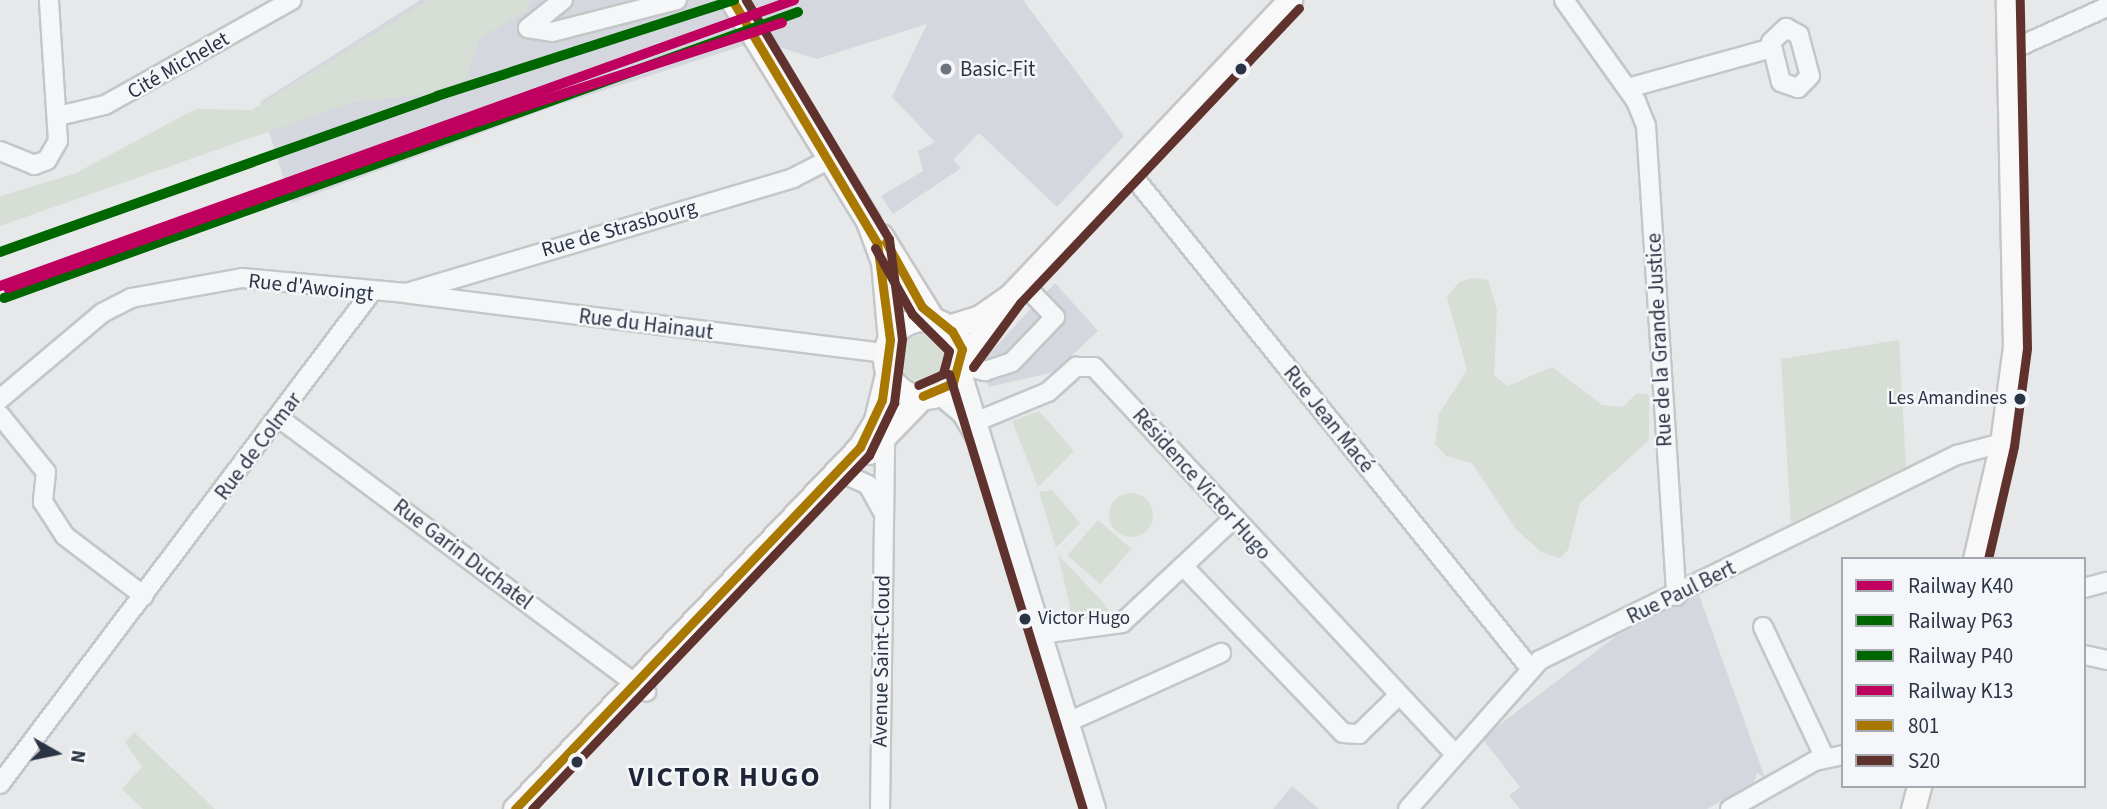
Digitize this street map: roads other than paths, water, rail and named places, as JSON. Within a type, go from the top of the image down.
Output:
[{"type":"main road","points":[[732,0],[868,221],[893,251],[940,323],[962,365]]},
{"type":"main road","points":[[534,809],[641,687],[841,474],[962,365],[1017,288],[1290,0]]},
{"type":"main road","points":[[1975,557],[2002,443],[2016,310],[2008,0]]},
{"type":"main road","points":[[841,474],[872,429],[888,355],[883,262],[868,221]]},
{"type":"main road","points":[[888,355],[908,323],[940,323],[980,317],[1017,288]]},
{"type":"main road","points":[[888,355],[902,389],[930,395]]},
{"type":"main road","points":[[516,809],[641,687]]},
{"type":"main road","points":[[1913,809],[1918,788]]},
{"type":"street","points":[[0,151],[34,165],[55,149],[58,116],[49,0]]},
{"type":"street","name":"Cité Michelet","points":[[58,116],[105,105],[292,0]]},
{"type":"street","points":[[563,0],[528,28],[552,32],[644,4],[677,0]]},
{"type":"street","name":"Rue de la Grande Justice","points":[[1564,0],[1628,88],[1647,135],[1676,596]]},
{"type":"street","points":[[2009,51],[2107,7]]},
{"type":"street","points":[[1628,88],[1772,48]]},
{"type":"street","name":"Rue de Strasbourg","points":[[406,293],[793,178],[830,159]]},
{"type":"street","name":"Rue Jean Macé","points":[[1128,170],[1530,668]]},
{"type":"street","name":"Rue d'Awoingt","points":[[0,399],[102,313],[131,298],[242,278],[370,294],[406,293]]},
{"type":"street","points":[[962,365],[985,371],[1012,362],[1055,317],[1017,288]]},
{"type":"street","name":"Rue du Hainaut","points":[[406,293],[888,355]]},
{"type":"street","name":"Rue de Colmar","points":[[0,784],[279,418],[370,294]]},
{"type":"street","points":[[962,365],[980,420],[988,459],[1096,809]]},
{"type":"street","name":"Résidence Victor Hugo","points":[[980,420],[1048,392],[1076,367],[1099,370],[1232,520],[1455,754]]},
{"type":"street","points":[[930,395],[962,414],[988,459]]},
{"type":"street","points":[[0,415],[46,472],[43,502],[65,536],[144,596]]},
{"type":"street","name":"Rue Garin Duchatel","points":[[279,418],[641,687]]},
{"type":"street","name":"Avenue Saint-Cloud","points":[[880,809],[884,435]]},
{"type":"street","name":"Rue Paul Bert","points":[[1408,809],[1530,668],[1957,455],[2002,443]]},
{"type":"street","points":[[841,474],[873,489],[883,513]]},
{"type":"street","points":[[1041,634],[1122,623],[1232,520]]},
{"type":"street","points":[[1183,566],[1343,733],[1359,734],[1399,695]]},
{"type":"street","points":[[2086,588],[2107,582]]},
{"type":"street","points":[[1730,809],[1834,756],[1763,627]]},
{"type":"street","points":[[1068,722],[1222,653]]},
{"type":"street","points":[[2086,655],[2107,660]]},
{"type":"rail line","name":"P40","points":[[0,252],[437,96],[734,0]]},
{"type":"rail line","name":"K40","points":[[0,286],[794,0]]},
{"type":"rail line","name":"P63","points":[[4,298],[798,12]]},
{"type":"rail line","name":"K13","points":[[8,288],[449,131],[782,23]]},
{"type":"place","name":"Basic-Fit","points":[[946,69]]},
{"type":"place","name":"Les Amandines","points":[[2020,399]]},
{"type":"place","name":"Victor Hugo","points":[[1025,619]]},
{"type":"district","name":"VICTOR HUGO","points":[[725,777]]}]
